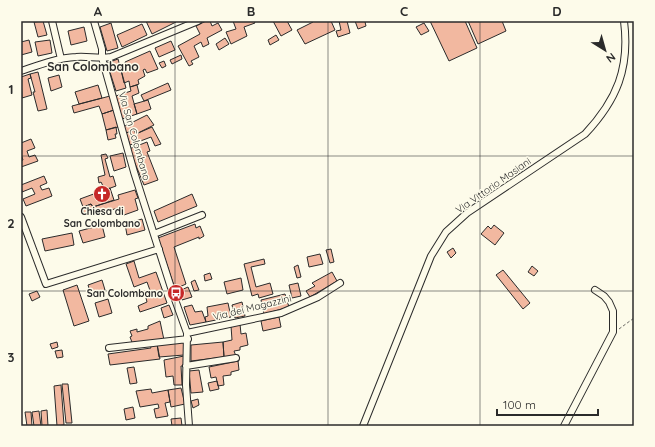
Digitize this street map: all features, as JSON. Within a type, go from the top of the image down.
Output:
[{"type":"street","points":[[52,21],[61,59]]},
{"type":"street","name":"Via San Colombano","points":[[94,21],[102,49],[102,58],[134,172],[187,336],[186,385],[189,426]]},
{"type":"street","points":[[21,71],[61,59],[78,56],[102,58],[117,55],[198,21]]},
{"type":"street","name":"Via Vittorio Masiani","points":[[363,426],[431,256],[446,232],[468,213],[585,134],[597,121],[613,98],[624,67],[624,21]]},
{"type":"street","points":[[154,234],[202,215]]},
{"type":"street","points":[[21,217],[46,284],[158,249]]},
{"type":"street","name":"Via dei Magazzini","points":[[109,348],[187,336],[281,313],[318,297],[340,283]]},
{"type":"street","points":[[564,426],[613,332],[612,311],[609,302],[604,296],[595,290]]},
{"type":"street","points":[[186,366],[236,358]]},
{"type":"path","points":[[613,332],[634,318]]},
{"type":"building","points":[[43,21],[47,35],[38,37],[34,22]]},
{"type":"building","points":[[146,21],[176,21],[176,22],[152,34]]},
{"type":"building","points":[[206,21],[210,21],[212,26],[218,23],[222,30],[207,38],[209,44],[203,47],[201,42],[194,46],[199,57],[191,61],[193,64],[189,66],[178,46],[200,34],[196,26]]},
{"type":"building","points":[[233,21],[254,21],[255,23],[244,27],[247,36],[231,44],[226,32],[236,29]]},
{"type":"building","points":[[273,21],[287,21],[292,30],[281,36]]},
{"type":"building","points":[[313,21],[331,21],[335,30],[305,44],[297,30]]},
{"type":"building","points":[[339,21],[347,21],[350,33],[338,37],[336,31],[341,30]]},
{"type":"building","points":[[355,21],[367,21],[365,22],[366,26],[358,29]]},
{"type":"building","points":[[430,21],[465,21],[477,48],[449,61]]},
{"type":"building","points":[[468,21],[502,21],[506,31],[478,44]]},
{"type":"building","points":[[111,23],[118,48],[107,51],[100,27]]},
{"type":"building","points":[[424,23],[429,31],[421,35],[416,27]]},
{"type":"building","points":[[142,24],[147,35],[122,47],[117,35]]},
{"type":"building","points":[[84,27],[87,41],[71,45],[68,31]]},
{"type":"building","points":[[276,35],[279,40],[270,45],[268,40]]},
{"type":"building","points":[[225,38],[229,44],[219,50],[216,44]]},
{"type":"building","points":[[29,40],[32,52],[21,55],[21,42]]},
{"type":"building","points":[[50,40],[52,53],[38,56],[35,42]]},
{"type":"building","points":[[171,41],[175,50],[159,57],[155,48]]},
{"type":"building","points":[[150,51],[158,69],[147,73],[145,69],[143,70],[145,76],[138,80],[139,84],[130,87],[129,81],[124,83],[121,70],[128,68],[125,62]]},
{"type":"building","points":[[181,55],[182,59],[172,64],[170,60]]},
{"type":"building","points":[[118,59],[126,88],[116,91],[107,63]]},
{"type":"building","points":[[164,61],[166,66],[162,68],[159,63]]},
{"type":"building","points":[[38,72],[47,109],[38,111],[30,74]]},
{"type":"building","points":[[30,74],[31,78],[28,79],[32,95],[22,98],[21,77]]},
{"type":"building","points":[[59,75],[62,87],[51,91],[48,78]]},
{"type":"building","points":[[168,83],[171,90],[144,101],[141,95]]},
{"type":"building","points":[[98,85],[102,98],[79,104],[75,92]]},
{"type":"building","points":[[137,85],[139,93],[132,96],[137,114],[122,119],[116,96],[131,91],[130,87]]},
{"type":"building","points":[[110,96],[114,110],[102,114],[99,106],[74,113],[72,106]]},
{"type":"building","points":[[148,100],[151,109],[137,114],[134,104]]},
{"type":"building","points":[[114,110],[118,127],[106,130],[102,114]]},
{"type":"building","points":[[147,115],[154,125],[136,134],[134,130],[126,133],[123,127]]},
{"type":"building","points":[[116,127],[116,138],[108,140],[106,130]]},
{"type":"building","points":[[152,127],[161,144],[155,146],[151,137],[130,145],[126,133],[134,130],[136,134]]},
{"type":"building","points":[[31,139],[35,148],[27,151],[29,157],[35,155],[38,161],[21,167],[21,161],[23,160],[21,154],[21,143]]},
{"type":"building","points":[[147,142],[150,151],[147,152],[158,180],[144,185],[129,149]]},
{"type":"building","points":[[123,153],[126,167],[114,171],[110,156]]},
{"type":"building","points":[[106,154],[108,158],[105,159],[110,177],[113,176],[116,186],[105,190],[101,182],[99,183],[98,177],[105,175],[101,155]]},
{"type":"building","points":[[44,176],[47,183],[40,186],[42,190],[49,188],[52,196],[26,206],[23,199],[35,194],[32,188],[22,192],[21,185]]},
{"type":"building","name":"Chiesa di San Colombano","points":[[110,188],[114,200],[93,207],[91,204],[83,207],[80,199]]},
{"type":"building","points":[[135,190],[138,198],[135,199],[138,210],[124,215],[121,207],[105,212],[104,209],[84,214],[82,208],[91,204],[93,207],[119,199],[118,195]]},
{"type":"building","points":[[192,194],[197,206],[158,222],[154,211]]},
{"type":"building","points":[[142,219],[145,230],[127,235],[125,224]]},
{"type":"building","points":[[195,224],[196,228],[200,226],[204,236],[174,247],[186,284],[175,289],[158,238]]},
{"type":"building","points":[[102,225],[105,237],[83,243],[79,231]]},
{"type":"building","points":[[494,225],[504,233],[495,245],[481,234],[488,226],[491,229]]},
{"type":"building","points":[[72,233],[74,245],[45,251],[42,239]]},
{"type":"building","points":[[453,248],[456,253],[451,258],[447,252]]},
{"type":"building","points":[[331,249],[334,262],[330,263],[326,250]]},
{"type":"building","points":[[320,254],[323,264],[309,267],[307,257]]},
{"type":"building","points":[[264,259],[265,264],[251,267],[256,287],[270,283],[273,294],[259,298],[258,294],[252,296],[244,264]]},
{"type":"building","points":[[134,261],[139,278],[156,272],[167,303],[140,312],[138,306],[147,302],[146,298],[152,296],[147,282],[134,287],[126,264]]},
{"type":"building","points":[[298,265],[301,277],[297,278],[294,267]]},
{"type":"building","points":[[532,266],[538,271],[534,276],[528,272]]},
{"type":"building","points":[[503,270],[530,303],[523,309],[496,275]]},
{"type":"building","points":[[332,272],[337,281],[310,297],[306,291],[315,286],[312,283]]},
{"type":"building","points":[[210,273],[212,279],[205,281],[204,275]]},
{"type":"building","points":[[241,278],[243,290],[227,294],[224,282]]},
{"type":"building","points":[[102,280],[105,290],[91,295],[88,285]]},
{"type":"building","points":[[195,280],[199,290],[194,291],[191,282]]},
{"type":"building","points":[[298,283],[301,296],[292,298],[289,285]]},
{"type":"building","points":[[77,285],[89,321],[74,326],[63,290]]},
{"type":"building","points":[[188,287],[192,297],[182,300],[179,291]]},
{"type":"building","points":[[37,291],[40,297],[32,301],[29,294]]},
{"type":"building","points":[[285,294],[289,307],[264,314],[261,300]]},
{"type":"building","points":[[108,299],[112,313],[99,317],[95,303]]},
{"type":"building","points":[[242,302],[245,316],[235,318],[232,305]]},
{"type":"building","points":[[228,303],[231,317],[206,322],[205,317],[208,316],[207,307]]},
{"type":"building","points":[[169,305],[173,315],[164,318],[161,308]]},
{"type":"building","points":[[192,305],[195,312],[202,311],[206,322],[190,325],[184,307]]},
{"type":"building","points":[[279,317],[281,327],[263,331],[261,321]]},
{"type":"building","points":[[160,321],[164,340],[133,345],[130,337],[132,336],[130,331],[137,329],[137,332],[148,329],[148,326]]},
{"type":"building","points":[[240,324],[241,334],[246,333],[248,345],[240,347],[240,350],[234,351],[236,356],[224,357],[223,342],[232,340],[231,326]]},
{"type":"building","points":[[57,342],[58,347],[52,349],[50,344]]},
{"type":"building","points":[[185,342],[184,355],[159,357],[157,344]]},
{"type":"building","points":[[223,342],[224,357],[191,361],[191,345]]},
{"type":"building","points":[[157,344],[160,359],[110,365],[108,354],[151,348],[150,345]]},
{"type":"building","points":[[62,350],[63,357],[57,358],[55,351]]},
{"type":"building","points":[[184,356],[184,366],[181,366],[182,385],[174,385],[173,376],[166,377],[164,360]]},
{"type":"building","points":[[238,361],[239,370],[231,372],[231,375],[223,376],[224,385],[218,386],[216,377],[211,378],[209,367]]},
{"type":"building","points":[[134,367],[137,383],[130,384],[127,368]]},
{"type":"building","points":[[199,370],[203,392],[191,393],[189,371]]},
{"type":"building","points":[[217,381],[219,389],[210,391],[208,383]]},
{"type":"building","points":[[62,384],[68,384],[72,423],[66,423]]},
{"type":"building","points":[[61,385],[64,425],[57,426],[54,386]]},
{"type":"building","points":[[181,388],[185,404],[171,407],[168,390]]},
{"type":"building","points":[[151,389],[152,393],[168,390],[170,402],[165,403],[168,416],[156,418],[154,409],[159,408],[158,404],[140,407],[136,391]]},
{"type":"building","points":[[198,399],[199,405],[193,408],[191,401]]},
{"type":"building","points":[[133,407],[135,418],[126,420],[124,409]]},
{"type":"building","points":[[47,410],[48,426],[42,426],[41,411]]},
{"type":"building","points":[[39,411],[41,426],[34,426],[32,412]]},
{"type":"building","points":[[25,412],[31,412],[32,426],[27,426]]},
{"type":"building","points":[[181,418],[182,426],[172,426],[171,419]]},
{"type":"place","name":"Chiesa di San Colombano","points":[[102,194]]},
{"type":"place","name":"San Colombano","points":[[176,293]]},
{"type":"district","name":"San Colombano","points":[[93,67]]}]
